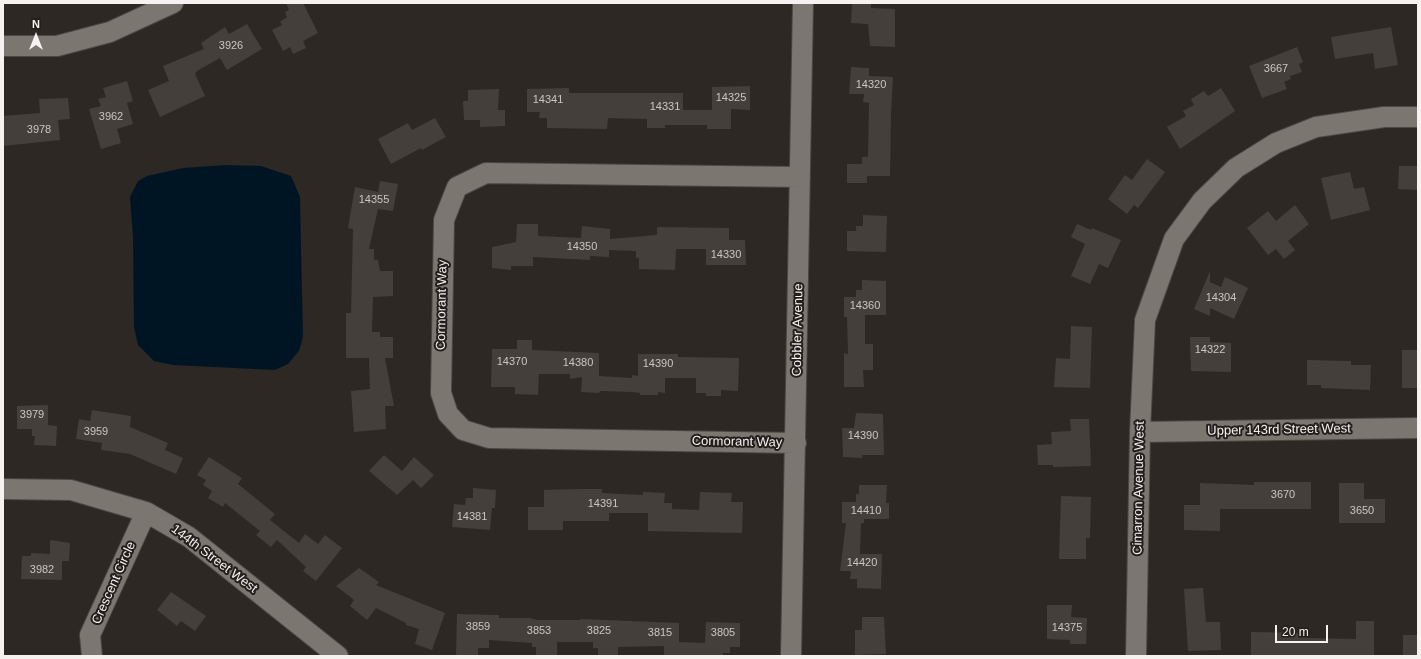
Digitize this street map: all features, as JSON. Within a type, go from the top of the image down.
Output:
[{"type":"street","name":"Cobbler Avenue","points":[[792,656],[803,3]]},
{"type":"street","points":[[3,46],[57,46],[110,32],[165,5]]},
{"type":"street","name":"Cimarron Avenue West","points":[[1136,656],[1140,432],[1145,320],[1174,239],[1202,201],[1236,168],[1276,143],[1316,127],[1384,116],[1418,116]]},
{"type":"street","name":"Cormorant Way","points":[[796,443],[488,438],[463,430],[448,414],[441,393],[443,228],[444,220],[457,187],[486,173],[800,177]]},
{"type":"street","name":"Upper 143rd Street West","points":[[1140,432],[1418,428]]},
{"type":"street","name":"144th Street West","points":[[3,489],[71,490],[146,512],[189,537],[338,656]]},
{"type":"street","name":"Crescent Circle","points":[[92,656],[90,635],[146,512]]},
{"type":"water","points":[[227,165],[261,166],[291,176],[300,197],[303,337],[299,351],[288,364],[275,370],[173,365],[154,361],[138,345],[134,327],[133,236],[130,197],[138,181],[147,176],[183,168]]},
{"type":"building","points":[[286,3],[303,3],[318,33],[303,41],[306,48],[293,54],[290,47],[283,51],[272,30],[282,25],[280,22],[287,17],[285,12],[289,10]]},
{"type":"building","points":[[852,3],[871,3],[871,8],[895,9],[895,47],[870,46],[868,24],[851,23]]},
{"type":"building","points":[[247,24],[262,49],[227,70],[220,58],[197,71],[195,74],[205,96],[160,117],[148,90],[169,81],[163,66],[204,49],[201,43],[225,27],[229,34]]},
{"type":"building","points":[[1391,27],[1398,65],[1375,69],[1373,53],[1335,59],[1331,37]]},
{"type":"building","points":[[1297,47],[1303,62],[1299,64],[1302,72],[1290,76],[1291,79],[1284,82],[1287,89],[1262,98],[1249,66]]},
{"type":"building","points":[[851,67],[869,68],[869,76],[893,77],[890,176],[867,176],[867,183],[847,183],[847,164],[862,164],[862,157],[868,157],[869,103],[863,102],[864,94],[849,94]]},
{"type":"building","points":[[127,81],[133,101],[127,103],[133,124],[117,129],[121,143],[101,149],[89,109],[101,106],[98,99],[106,97],[103,88]]},
{"type":"building","points":[[750,86],[750,110],[731,109],[731,129],[707,129],[707,125],[665,125],[665,128],[647,128],[647,119],[608,118],[607,129],[547,128],[547,118],[539,118],[540,112],[527,112],[527,89],[569,88],[569,93],[683,93],[683,110],[712,110],[712,87]]},
{"type":"building","points":[[1221,88],[1235,111],[1180,149],[1167,127],[1186,116],[1183,111],[1194,105],[1191,99],[1204,91],[1208,96]]},
{"type":"building","points":[[499,89],[498,110],[505,110],[505,126],[480,127],[480,120],[464,120],[463,101],[468,101],[468,90]]},
{"type":"building","points":[[68,98],[70,119],[58,120],[60,140],[3,146],[3,116],[40,113],[39,99]]},
{"type":"building","points":[[435,118],[446,137],[391,164],[378,139],[408,123],[412,130]]},
{"type":"building","points":[[1147,159],[1165,172],[1138,208],[1134,205],[1127,214],[1108,199],[1125,175],[1132,180]]},
{"type":"building","points":[[1399,166],[1418,166],[1418,190],[1398,189]]},
{"type":"building","points":[[1350,172],[1354,189],[1364,187],[1370,210],[1331,220],[1321,178]]},
{"type":"building","points":[[380,181],[398,184],[393,211],[378,209],[369,249],[374,249],[374,260],[378,260],[380,271],[393,271],[393,296],[373,297],[372,332],[380,332],[380,337],[393,337],[393,358],[385,358],[394,406],[385,406],[386,429],[354,432],[351,391],[370,389],[369,358],[346,358],[346,313],[351,313],[353,229],[348,228],[355,187],[378,192]]},
{"type":"building","points":[[1295,205],[1309,224],[1288,241],[1295,250],[1284,259],[1276,249],[1268,255],[1247,228],[1268,211],[1276,221]]},
{"type":"building","points":[[863,215],[887,216],[886,252],[847,251],[847,231],[856,231],[856,226],[863,226]]},
{"type":"building","points":[[517,224],[538,224],[538,236],[581,238],[582,226],[610,229],[610,239],[657,235],[657,227],[729,228],[729,240],[745,240],[746,265],[706,265],[706,249],[676,249],[675,270],[639,269],[639,258],[636,258],[636,251],[609,250],[609,257],[590,256],[590,260],[533,257],[533,266],[511,266],[511,270],[492,268],[492,247],[516,242]]},
{"type":"building","points":[[1077,224],[1091,230],[1092,228],[1121,240],[1108,268],[1099,264],[1090,284],[1071,276],[1085,244],[1071,237]]},
{"type":"building","points":[[1210,271],[1210,282],[1221,287],[1225,277],[1248,288],[1234,319],[1210,308],[1210,316],[1194,309]]},
{"type":"building","points":[[862,280],[886,281],[886,315],[865,315],[865,344],[873,344],[873,370],[863,370],[864,387],[844,387],[844,353],[848,354],[847,317],[844,317],[844,297],[856,297],[856,290],[862,290]]},
{"type":"building","points":[[1071,326],[1092,327],[1090,388],[1054,387],[1056,358],[1070,359]]},
{"type":"building","points":[[1190,337],[1210,337],[1210,342],[1231,343],[1231,372],[1191,371]]},
{"type":"building","points":[[517,340],[532,340],[532,350],[599,353],[599,376],[632,378],[632,375],[638,376],[638,354],[678,354],[678,357],[739,358],[738,391],[721,390],[721,396],[706,396],[706,393],[696,393],[696,378],[665,378],[665,393],[658,392],[658,395],[640,395],[640,393],[632,392],[581,392],[582,377],[570,379],[570,374],[539,374],[538,395],[515,394],[515,387],[491,387],[492,349],[517,349]]},
{"type":"building","points":[[1402,350],[1418,350],[1418,388],[1402,388]]},
{"type":"building","points":[[1307,360],[1351,361],[1351,365],[1371,365],[1370,390],[1321,388],[1321,385],[1307,385]]},
{"type":"building","points":[[48,405],[48,425],[57,426],[56,446],[34,445],[35,436],[32,436],[32,429],[17,429],[17,406]]},
{"type":"building","points":[[92,410],[131,416],[130,427],[168,443],[165,450],[183,458],[176,474],[130,454],[101,450],[102,443],[76,439],[79,419],[90,421]]},
{"type":"building","points":[[856,413],[883,414],[884,455],[862,455],[862,458],[843,457],[842,428],[854,428]]},
{"type":"building","points":[[1070,419],[1089,419],[1091,466],[1053,467],[1053,465],[1038,465],[1037,445],[1052,444],[1051,432],[1071,431]]},
{"type":"building","points":[[384,455],[402,471],[414,457],[434,475],[421,488],[413,480],[397,495],[369,471]]},
{"type":"building","points":[[209,457],[242,478],[238,484],[275,514],[270,520],[299,543],[305,534],[318,544],[325,535],[342,548],[316,581],[303,571],[306,567],[277,540],[271,547],[256,535],[260,531],[225,503],[223,507],[208,498],[212,491],[203,485],[206,480],[197,475]]},
{"type":"building","points":[[1254,482],[1311,482],[1311,509],[1220,509],[1220,531],[1184,530],[1184,505],[1200,505],[1200,483],[1254,485]]},
{"type":"building","points":[[1339,483],[1364,483],[1364,499],[1385,499],[1385,523],[1339,523]]},
{"type":"building","points":[[859,485],[887,485],[886,503],[889,503],[889,519],[864,519],[864,523],[861,523],[860,554],[882,554],[881,589],[857,588],[857,579],[850,579],[851,571],[840,571],[846,523],[842,523],[842,502],[856,502],[856,494],[859,494]]},
{"type":"building","points":[[473,488],[496,490],[495,508],[492,508],[490,530],[452,527],[454,504],[465,505],[466,498],[473,498]]},
{"type":"building","points":[[602,489],[602,493],[643,495],[643,492],[665,493],[664,503],[672,503],[672,509],[699,510],[700,492],[732,493],[731,502],[743,502],[742,533],[648,531],[648,513],[609,513],[609,521],[563,521],[563,530],[528,530],[528,507],[544,507],[544,490]]},
{"type":"building","points":[[1061,496],[1091,497],[1090,538],[1086,538],[1086,559],[1059,559]]},
{"type":"building","points":[[50,540],[70,543],[69,561],[62,561],[62,580],[21,579],[22,556],[31,556],[31,553],[50,554]]},
{"type":"building","points":[[359,568],[379,582],[376,585],[445,613],[432,650],[415,644],[419,629],[406,625],[406,623],[376,608],[367,620],[350,606],[354,600],[336,586]]},
{"type":"building","points":[[1203,588],[1206,622],[1220,622],[1221,650],[1188,651],[1184,589]]},
{"type":"building","points":[[171,592],[206,616],[195,631],[181,621],[177,626],[157,610]]},
{"type":"building","points":[[1047,605],[1072,605],[1071,617],[1087,618],[1086,644],[1070,644],[1070,640],[1047,639]]},
{"type":"building","points":[[457,614],[499,615],[499,618],[530,618],[537,620],[580,619],[679,623],[679,642],[705,643],[706,622],[740,623],[740,647],[730,647],[730,653],[723,653],[723,656],[664,656],[664,646],[618,647],[618,656],[598,656],[598,648],[593,648],[593,642],[557,642],[557,656],[536,656],[536,647],[532,647],[532,643],[489,640],[489,648],[478,648],[478,656],[456,656]]},
{"type":"building","points":[[862,617],[884,617],[886,654],[855,655],[855,630],[862,630]]},
{"type":"building","points":[[1356,621],[1374,621],[1374,656],[1251,656],[1251,632],[1308,633],[1308,638],[1356,639]]},
{"type":"building","points":[[1403,635],[1418,635],[1418,656],[1403,656]]}]
